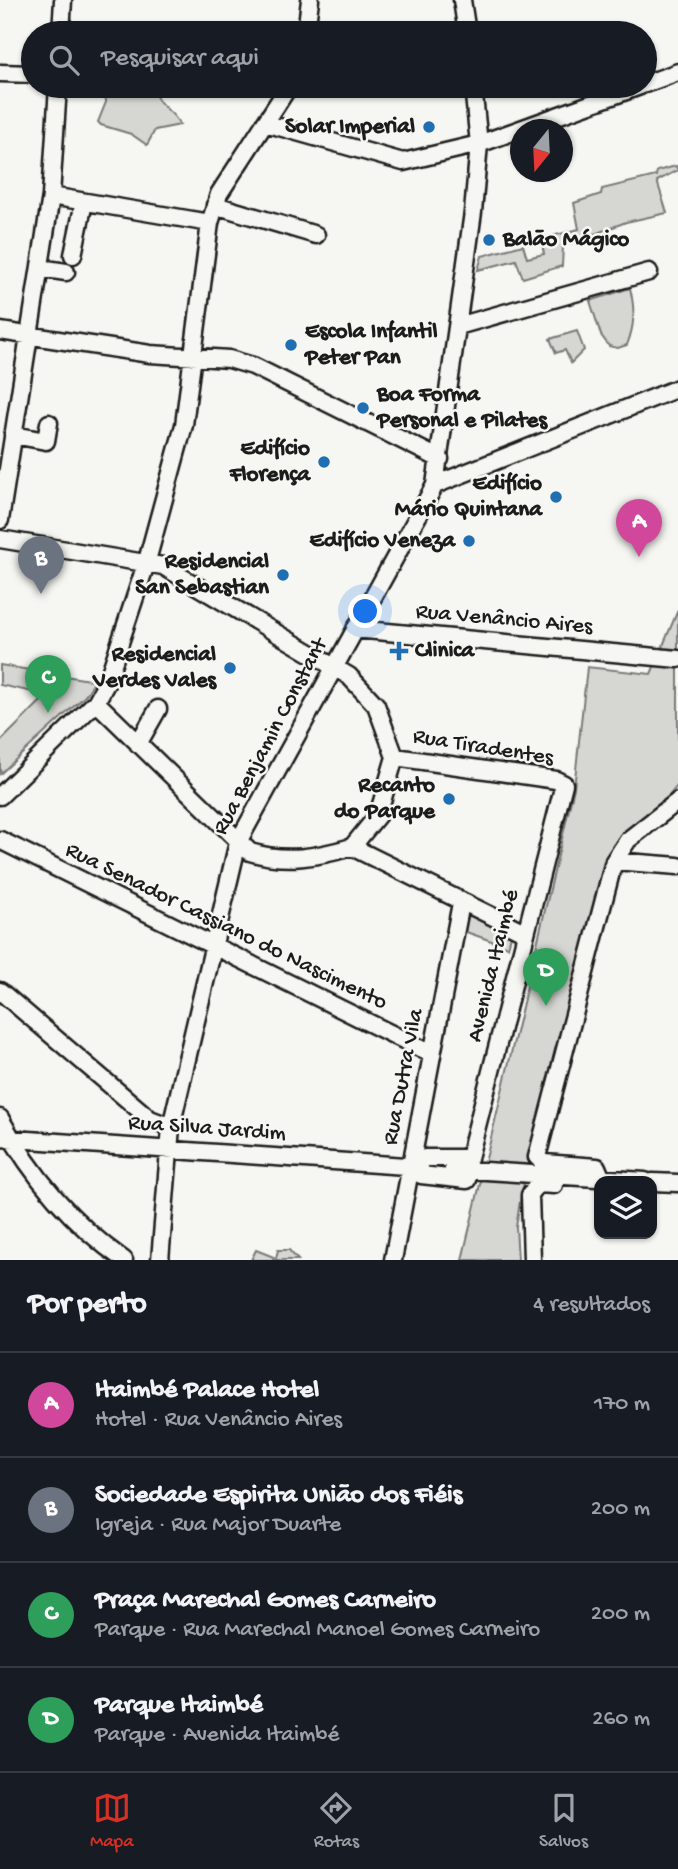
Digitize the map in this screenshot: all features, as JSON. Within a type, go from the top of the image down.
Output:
[{"type":"street","points":[[62,21],[63,0]]},
{"type":"street","points":[[307,21],[310,0]]},
{"type":"street","points":[[462,0],[465,21]]},
{"type":"street","points":[[657,80],[678,72]]},
{"type":"street","points":[[0,73],[21,74]]},
{"type":"street","points":[[0,520],[51,196],[57,98]]},
{"type":"street","points":[[0,796],[96,702],[107,682],[147,561],[184,425],[210,223],[215,205],[219,194],[281,98]]},
{"type":"street","name":"Rua Benjamin Constant","points":[[160,1260],[170,1127],[237,842],[435,485],[458,326],[479,144],[474,98]]},
{"type":"street","points":[[265,123],[403,162],[479,144],[607,98]]},
{"type":"street","points":[[51,196],[210,223]]},
{"type":"street","points":[[74,255],[84,202]]},
{"type":"street","points":[[215,205],[316,235]]},
{"type":"street","points":[[40,268],[66,272]]},
{"type":"street","points":[[458,326],[649,272]]},
{"type":"street","points":[[0,331],[150,354],[229,359],[253,366],[440,459]]},
{"type":"street","points":[[435,485],[678,388]]},
{"type":"street","points":[[13,435],[46,441],[49,423]]},
{"type":"street","points":[[0,539],[147,561],[163,566],[349,676],[376,705],[395,757],[378,815],[352,847],[324,855],[284,860],[250,852],[237,842],[96,702]]},
{"type":"street","name":"Rua Venâncio Aires","points":[[355,629],[678,659]]},
{"type":"street","points":[[138,744],[158,709]]},
{"type":"street","name":"Rua Tiradentes","points":[[395,757],[556,780],[564,784]]},
{"type":"street","name":"Avenida Itaimbé","points":[[468,1158],[564,784]]},
{"type":"street","points":[[601,1176],[597,1167],[538,1160],[614,861],[628,840],[678,801]]},
{"type":"street","name":"Rua Senador Cassiano do Nascimento","points":[[0,840],[432,1054]]},
{"type":"street","points":[[352,847],[518,929]]},
{"type":"street","points":[[614,861],[678,866]]},
{"type":"street","name":"Rua Dutra Vila","points":[[393,1260],[461,903]]},
{"type":"street","points":[[0,991],[150,1119],[170,1127]]},
{"type":"street","points":[[0,1118],[6,1138],[47,1190],[76,1222],[124,1260]]},
{"type":"street","name":"Rua Silva Jardim","points":[[6,1138],[594,1178]]},
{"type":"street","name":"Rua Silva Jardim","points":[[411,1166],[425,1158],[468,1158]]},
{"type":"street","name":"Rua Silva Jardim","points":[[411,1166],[421,1175],[467,1180]]},
{"type":"street","points":[[657,1182],[678,1183]]},
{"type":"street","points":[[532,1260],[530,1195],[533,1186],[590,1186],[594,1183]]},
{"type":"shaded area","points":[[106,98],[157,98],[180,125],[155,130],[147,145],[131,134],[98,122]]},
{"type":"shaded area","points":[[676,166],[678,170],[657,181],[667,213],[626,222],[563,246],[562,266],[523,278],[516,260],[478,270],[482,256],[523,245],[527,258],[544,254],[541,239],[579,229],[574,203],[601,194],[602,189],[656,176],[657,171]]},
{"type":"shaded area","points":[[630,288],[633,317],[627,345],[618,348],[609,346],[601,335],[590,301]]},
{"type":"shaded area","points":[[577,331],[584,350],[571,363],[565,350],[556,353],[550,339]]},
{"type":"shaded area","points":[[678,610],[678,785],[652,816],[607,858],[521,1195],[516,1227],[518,1260],[462,1260],[574,788],[587,667],[651,674]]},
{"type":"shaded area","points":[[0,665],[95,681],[85,696],[0,774],[0,742],[47,695],[0,685]]},
{"type":"shaded area","points":[[465,896],[516,917],[508,947],[458,929]]},
{"type":"shaded area","points":[[256,1250],[276,1258],[278,1250],[289,1250],[298,1260],[251,1260]]},
{"type":"place","name":"Solar Imperial","points":[[429,127]]},
{"type":"place","name":"Balão Mágico","points":[[489,240]]},
{"type":"place","name":"Escola Infantil Peter Pan","points":[[291,345]]},
{"type":"place","name":"Boa Forma Personal e Pilates","points":[[363,408]]},
{"type":"place","name":"Edifício Florença","points":[[324,462]]},
{"type":"place","name":"Edifício Mário Quintana","points":[[556,497]]},
{"type":"place","name":"Edifício Veneza","points":[[469,541]]},
{"type":"place","name":"Itaimbé Palace Hotel","points":[[639,557]]},
{"type":"place","name":"Residencial San Sebastian","points":[[283,575]]},
{"type":"place","name":"Sociedade Espirita União dos Fiéis","points":[[41,594]]},
{"type":"place","name":"Clinica","points":[[399,651]]},
{"type":"place","name":"Residencial Verdes Vales","points":[[230,668]]},
{"type":"place","name":"Praça Marechal Gomes Carneiro","points":[[48,713]]},
{"type":"place","name":"Recanto do Parque","points":[[449,799]]},
{"type":"place","name":"Parque Itaimbé","points":[[546,1006]]}]
